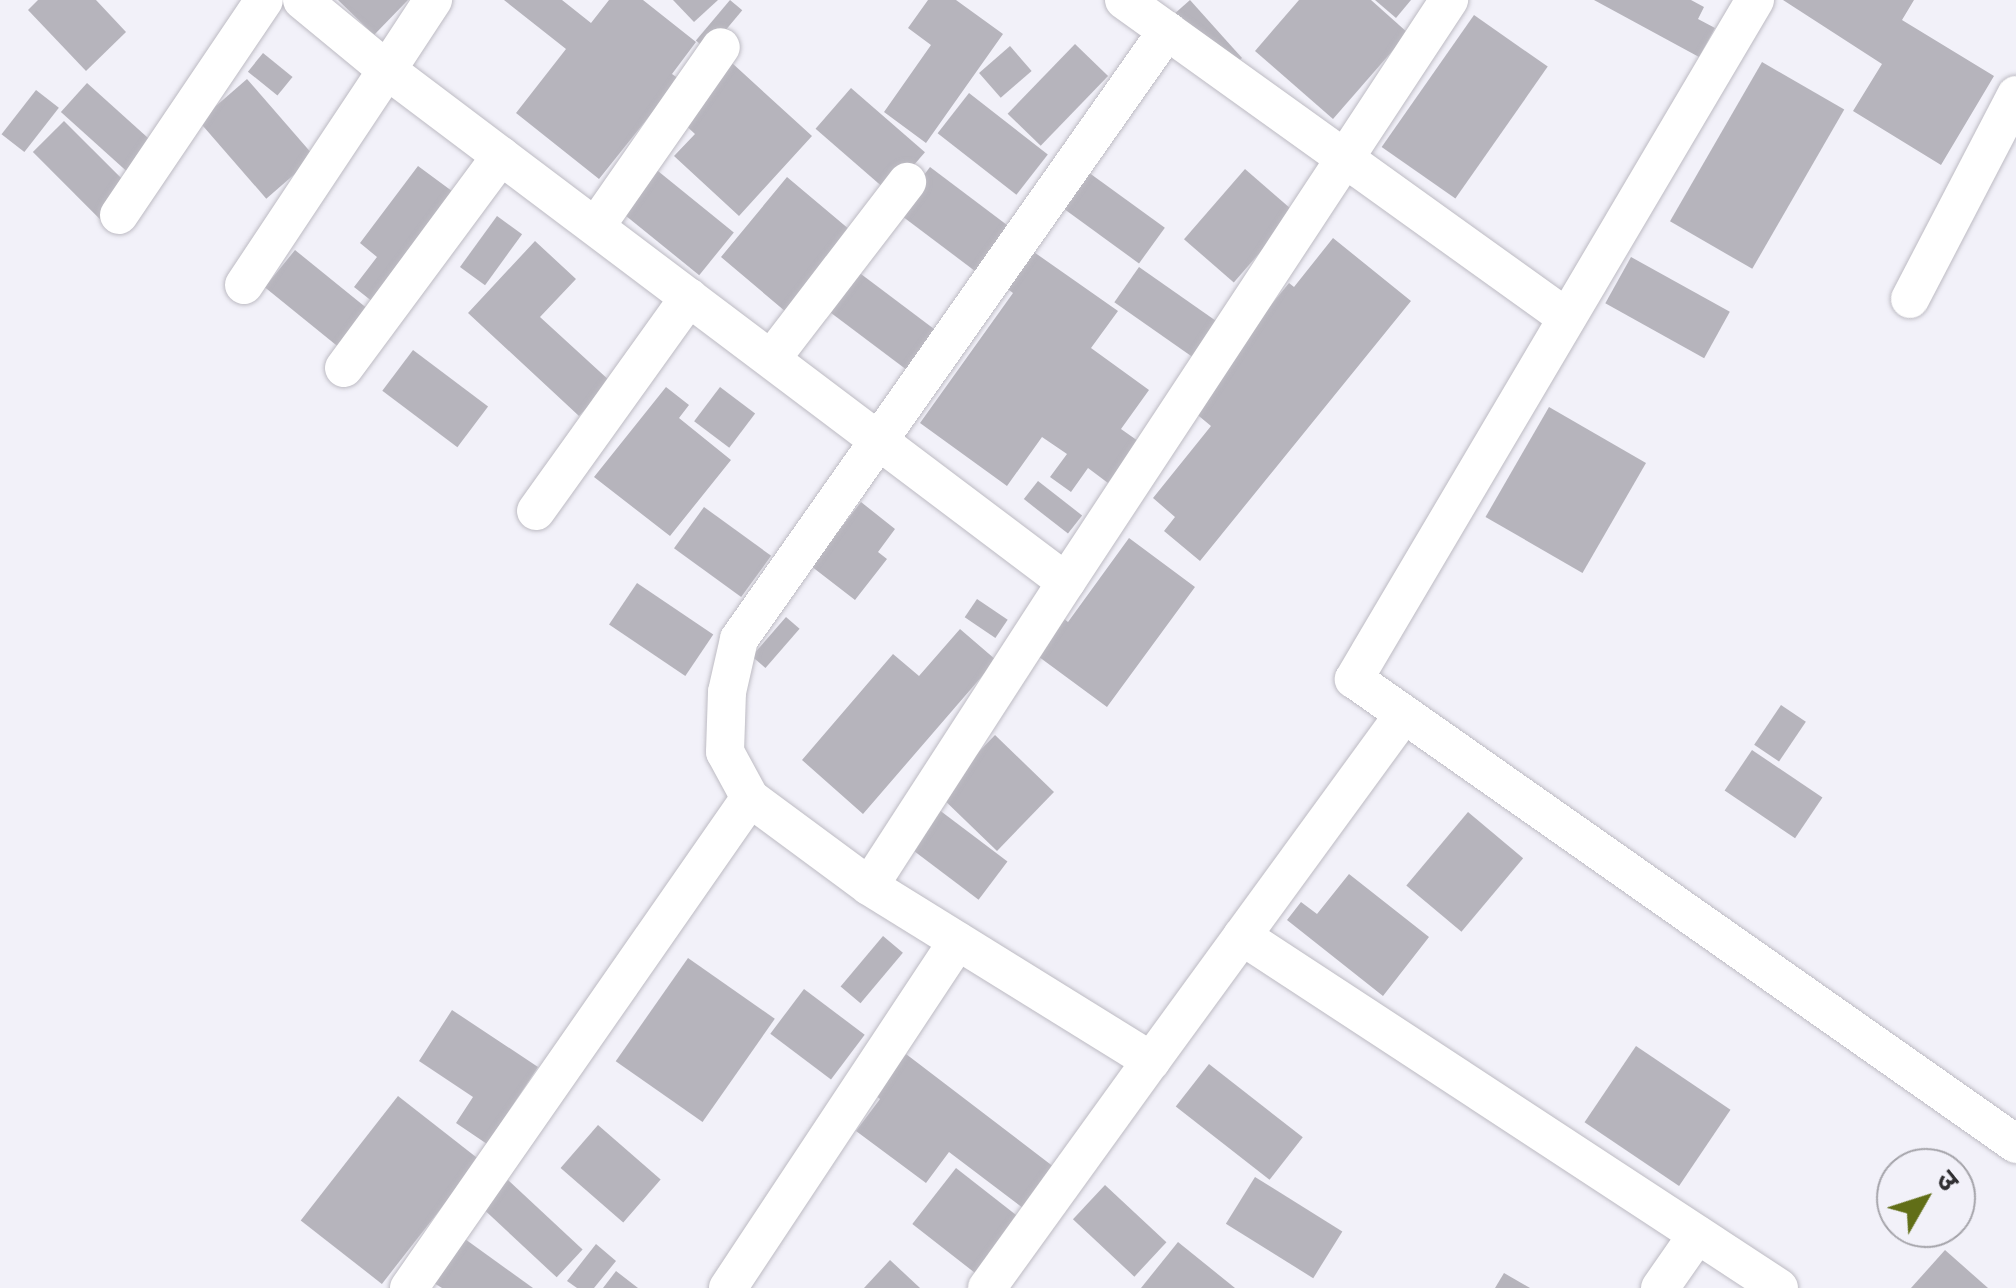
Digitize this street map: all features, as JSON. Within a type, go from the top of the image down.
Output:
[{"type":"street","points":[[119,215],[264,0]]},
{"type":"street","points":[[302,0],[387,70],[1066,582]]},
{"type":"street","points":[[244,284],[432,0]]},
{"type":"street","points":[[870,886],[1449,0]]},
{"type":"street","points":[[1755,0],[1354,679],[2016,1144]]},
{"type":"street","points":[[1151,1061],[870,886],[750,798],[725,752],[726,692],[739,638],[882,441],[1146,11],[1567,318]]},
{"type":"street","points":[[596,226],[722,47]]},
{"type":"street","points":[[1910,299],[2016,95]]},
{"type":"street","points":[[344,368],[501,156]]},
{"type":"street","points":[[772,358],[908,182]]},
{"type":"street","points":[[536,511],[690,297]]},
{"type":"street","points":[[988,1288],[1404,714]]},
{"type":"street","points":[[409,1288],[750,798]]},
{"type":"street","points":[[1242,936],[1778,1288]]},
{"type":"street","points":[[728,1288],[958,942]]},
{"type":"street","points":[[1660,1288],[1697,1234]]},
{"type":"building","points":[[38,0],[96,0],[126,32],[86,71],[28,10]]},
{"type":"building","points":[[338,0],[408,0],[374,35]]},
{"type":"building","points":[[504,0],[562,0],[591,23],[609,0],[643,0],[696,42],[672,74],[679,79],[599,179],[516,113],[566,49]]},
{"type":"building","points":[[673,0],[718,0],[694,22]]},
{"type":"building","points":[[730,0],[742,10],[708,51],[696,41]]},
{"type":"building","points":[[928,0],[956,0],[1003,34],[926,143],[884,112],[931,45],[908,28]]},
{"type":"building","points":[[1190,0],[1242,58],[1223,75],[1164,23]]},
{"type":"building","points":[[1299,0],[1371,0],[1408,33],[1333,119],[1255,51]]},
{"type":"building","points":[[1375,0],[1411,0],[1396,18]]},
{"type":"building","points":[[1594,0],[1691,0],[1704,7],[1698,19],[1715,28],[1699,57]]},
{"type":"building","points":[[1783,0],[1914,0],[1902,20],[1994,76],[1941,165],[1853,111],[1882,64]]},
{"type":"building","points":[[1474,15],[1548,67],[1455,199],[1382,147]]},
{"type":"building","points":[[1075,44],[1108,76],[1041,146],[1008,114]]},
{"type":"building","points":[[1010,46],[1032,71],[1001,98],[979,73]]},
{"type":"building","points":[[263,53],[293,77],[277,96],[248,72]]},
{"type":"building","points":[[1762,62],[1844,110],[1752,269],[1670,221]]},
{"type":"building","points":[[732,63],[812,136],[739,216],[674,156],[695,134],[680,120]]},
{"type":"building","points":[[247,79],[315,157],[266,199],[199,121]]},
{"type":"building","points":[[87,83],[158,147],[132,176],[61,112]]},
{"type":"building","points":[[851,88],[925,152],[890,193],[816,129]]},
{"type":"building","points":[[36,90],[59,108],[24,152],[2,134]]},
{"type":"building","points":[[969,93],[1048,155],[1016,195],[938,133]]},
{"type":"building","points":[[64,121],[133,190],[101,221],[33,152]]},
{"type":"building","points":[[418,166],[460,197],[378,306],[354,287],[377,257],[360,243]]},
{"type":"building","points":[[653,167],[734,232],[699,275],[618,210]]},
{"type":"building","points":[[930,167],[1016,232],[983,277],[896,212]]},
{"type":"building","points":[[1245,169],[1295,212],[1234,282],[1184,239]]},
{"type":"building","points":[[1088,172],[1165,228],[1139,263],[1062,208]]},
{"type":"building","points":[[787,177],[850,230],[818,267],[827,275],[792,317],[721,257]]},
{"type":"building","points":[[497,216],[522,234],[485,285],[460,267]]},
{"type":"building","points":[[1333,238],[1411,301],[1200,561],[1164,531],[1175,517],[1153,498],[1211,426],[1188,407],[1289,283],[1294,287]]},
{"type":"building","points":[[535,241],[576,279],[540,317],[611,382],[579,416],[468,313]]},
{"type":"building","points":[[295,250],[376,315],[346,353],[265,287]]},
{"type":"building","points":[[1031,250],[1118,311],[1091,348],[1149,390],[1121,429],[1138,441],[1108,483],[1088,468],[1071,492],[1050,477],[1067,454],[1042,437],[1007,486],[920,423],[1013,293],[1005,287]]},
{"type":"building","points":[[1631,257],[1730,312],[1704,358],[1605,303]]},
{"type":"building","points":[[1139,267],[1217,321],[1192,357],[1114,302]]},
{"type":"building","points":[[853,268],[940,334],[911,373],[824,307]]},
{"type":"building","points":[[413,350],[488,407],[457,447],[382,391]]},
{"type":"building","points":[[666,387],[689,405],[679,418],[731,460],[670,536],[594,477]]},
{"type":"building","points":[[720,387],[755,413],[729,448],[694,421]]},
{"type":"building","points":[[1549,407],[1646,463],[1582,573],[1486,517]]},
{"type":"building","points":[[1038,481],[1082,515],[1068,534],[1024,499]]},
{"type":"building","points":[[861,502],[895,529],[878,552],[887,559],[855,600],[811,566]]},
{"type":"building","points":[[704,507],[771,556],[741,597],[674,548]]},
{"type":"building","points":[[1129,538],[1195,587],[1107,707],[1031,651],[1058,614],[1068,622]]},
{"type":"building","points":[[637,583],[713,634],[685,676],[609,624]]},
{"type":"building","points":[[977,599],[1008,620],[995,638],[965,617]]},
{"type":"building","points":[[786,617],[800,629],[765,668],[752,656]]},
{"type":"building","points":[[960,629],[996,660],[863,814],[802,760],[893,654],[919,676]]},
{"type":"building","points":[[1781,705],[1806,722],[1779,762],[1754,745]]},
{"type":"building","points":[[995,735],[1054,792],[997,851],[938,794]]},
{"type":"building","points":[[1752,750],[1822,798],[1795,838],[1725,791]]},
{"type":"building","points":[[930,803],[1007,861],[979,900],[901,841]]},
{"type":"building","points":[[1468,812],[1523,858],[1461,932],[1406,886]]},
{"type":"building","points":[[1349,874],[1429,937],[1383,996],[1287,920],[1301,902],[1317,914]]},
{"type":"building","points":[[883,936],[903,953],[860,1003],[841,987]]},
{"type":"building","points":[[688,958],[775,1019],[703,1122],[616,1061]]},
{"type":"building","points":[[804,989],[865,1035],[831,1079],[770,1034]]},
{"type":"building","points":[[452,1010],[538,1067],[487,1144],[456,1123],[473,1097],[419,1061]]},
{"type":"building","points":[[1636,1046],[1731,1110],[1679,1186],[1585,1122]]},
{"type":"building","points":[[906,1054],[1063,1174],[1032,1215],[949,1152],[926,1183],[856,1131],[880,1099],[875,1095]]},
{"type":"building","points":[[1209,1064],[1303,1137],[1270,1180],[1176,1107]]},
{"type":"building","points":[[398,1096],[479,1159],[382,1284],[301,1221]]},
{"type":"building","points":[[598,1125],[661,1179],[623,1222],[561,1168]]},
{"type":"building","points":[[956,1168],[1027,1223],[983,1279],[912,1224]]},
{"type":"building","points":[[1255,1177],[1342,1232],[1313,1278],[1226,1224]]},
{"type":"building","points":[[508,1180],[583,1250],[557,1277],[482,1208]]},
{"type":"building","points":[[1105,1185],[1166,1242],[1134,1277],[1073,1219]]},
{"type":"building","points":[[465,1239],[533,1288],[442,1288],[434,1283]]},
{"type":"building","points":[[1178,1242],[1235,1288],[1141,1288]]},
{"type":"building","points":[[596,1244],[616,1261],[594,1288],[577,1288],[567,1281]]},
{"type":"building","points":[[1945,1250],[1988,1288],[1911,1288]]},
{"type":"building","points":[[890,1260],[920,1288],[864,1288]]},
{"type":"building","points":[[616,1271],[638,1288],[603,1288]]},
{"type":"building","points":[[1504,1273],[1530,1288],[1495,1288]]}]
